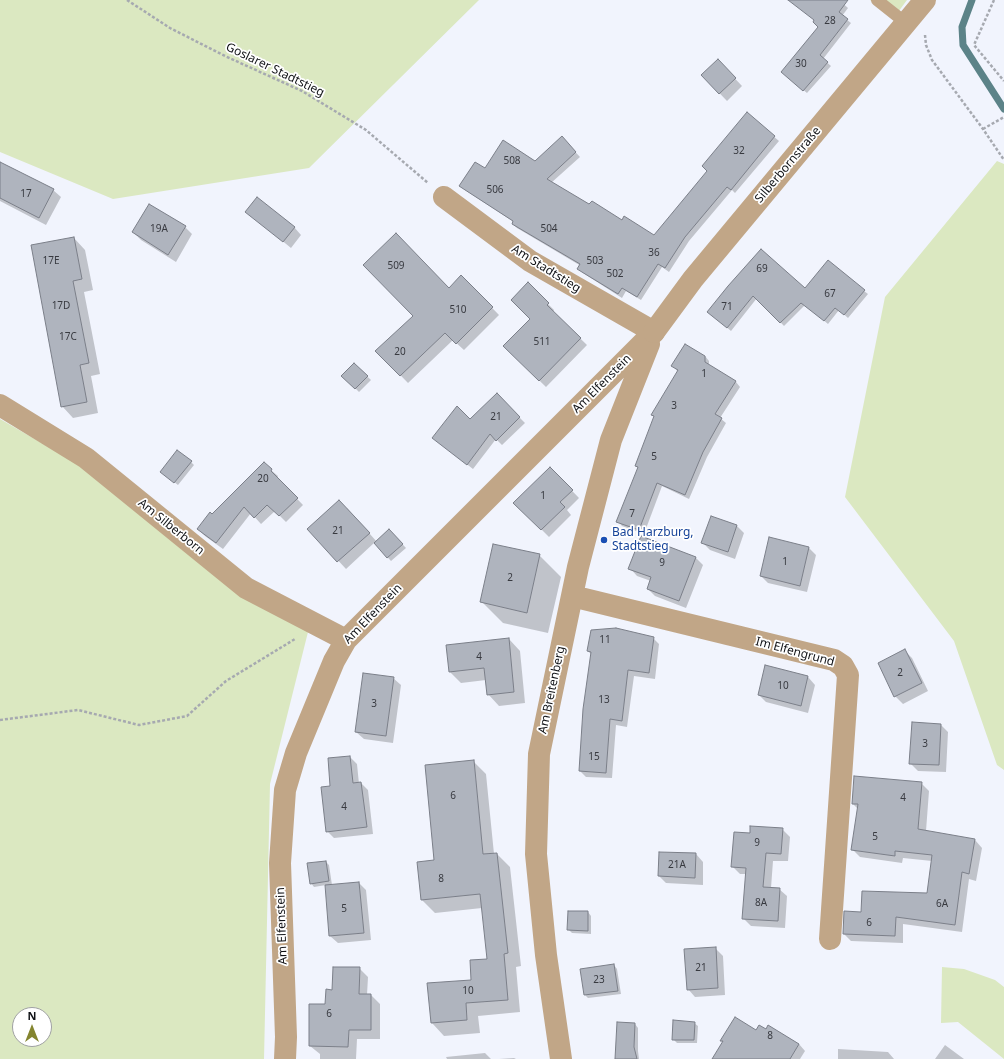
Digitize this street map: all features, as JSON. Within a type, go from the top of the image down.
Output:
[{"type":"street","name":"Silberbornstraße","points":[[654,332],[693,279],[923,3]]},
{"type":"street","name":"Am Stadtstieg","points":[[444,197],[530,262],[654,332]]},
{"type":"street","name":"Am Breitenberg","points":[[561,1059],[546,955],[536,854],[539,754],[578,567],[611,440],[654,332]]},
{"type":"street","name":"Am Elfenstein","points":[[285,1059],[286,1029],[280,863],[285,790],[296,753],[334,661],[346,640],[654,332]]},
{"type":"street","name":"Am Silberborn","points":[[0,405],[86,458],[246,588],[346,640]]},
{"type":"street","name":"Im Elfengrund","points":[[572,596],[834,660],[843,666],[848,675],[830,939]]},
{"type":"lane","points":[[877,0],[906,23]]},
{"type":"path","name":"Goslarer Stadtstieg","points":[[127,0],[170,28],[225,56],[302,91],[366,130],[444,197]]},
{"type":"path","points":[[994,0],[974,45],[1004,81]]},
{"type":"path","points":[[923,3],[926,45],[932,60],[1004,160]]},
{"type":"path","points":[[983,129],[1004,117]]},
{"type":"path","points":[[0,720],[78,710],[139,725],[187,716],[226,681],[301,635]]},
{"type":"green space","points":[[0,0],[479,0],[309,168],[113,199],[0,152]]},
{"type":"green space","points":[[870,0],[907,0],[893,19]]},
{"type":"green space","points":[[997,161],[1004,164],[1004,770],[997,765],[954,641],[845,497],[885,297]]},
{"type":"green space","points":[[0,419],[71,460],[308,632],[270,784],[264,1059],[0,1059]]},
{"type":"green space","points":[[942,967],[964,969],[995,980],[1004,987],[1004,1059],[958,1022],[941,1023]]},
{"type":"building","points":[[788,0],[848,0],[839,12],[848,19],[820,55],[828,62],[803,91],[781,72],[818,27],[813,22],[814,20]]},
{"type":"building","points":[[718,59],[736,78],[719,94],[701,75]]},
{"type":"building","points":[[747,112],[775,136],[731,190],[727,187],[685,237],[665,268],[658,264],[637,297],[622,288],[618,294],[577,269],[580,264],[512,224],[513,221],[459,186],[475,162],[485,168],[503,140],[535,161],[562,136],[576,152],[547,179],[589,204],[592,201],[622,220],[624,216],[654,235],[707,171],[702,166]]},
{"type":"building","points":[[0,162],[54,189],[39,218],[0,198]]},
{"type":"building","points":[[257,197],[295,227],[283,242],[245,212]]},
{"type":"building","points":[[149,204],[186,226],[168,255],[132,232]]},
{"type":"building","points":[[396,233],[449,288],[461,275],[493,307],[456,344],[445,333],[400,376],[375,351],[413,316],[363,265]]},
{"type":"building","points":[[74,237],[82,279],[73,281],[89,363],[80,365],[87,402],[61,407],[31,245]]},
{"type":"building","points":[[761,249],[805,288],[828,260],[865,290],[844,315],[835,308],[824,321],[801,303],[780,323],[753,296],[727,328],[707,312]]},
{"type":"building","points":[[528,282],[549,303],[547,305],[581,338],[539,381],[503,346],[530,319],[511,300]]},
{"type":"building","points":[[685,344],[705,356],[705,362],[736,381],[715,414],[722,418],[703,452],[685,495],[657,483],[639,530],[616,522],[638,467],[635,466],[654,416],[651,415],[678,370],[671,366]]},
{"type":"building","points":[[354,363],[368,376],[355,389],[341,376]]},
{"type":"building","points":[[497,393],[520,417],[496,441],[490,434],[467,465],[432,438],[457,406],[470,419]]},
{"type":"building","points":[[177,450],[192,461],[174,483],[160,472]]},
{"type":"building","points":[[264,462],[298,498],[279,516],[267,505],[254,518],[244,507],[216,543],[197,529],[210,512],[212,514]]},
{"type":"building","points":[[550,467],[573,490],[560,502],[565,507],[541,530],[513,503]]},
{"type":"building","points":[[339,500],[370,533],[337,562],[307,529]]},
{"type":"building","points":[[711,516],[737,525],[728,552],[701,543]]},
{"type":"building","points":[[389,529],[403,544],[387,558],[374,543]]},
{"type":"building","points":[[641,536],[696,557],[679,601],[647,589],[651,577],[628,569]]},
{"type":"building","points":[[769,537],[809,547],[800,586],[760,576]]},
{"type":"building","points":[[493,544],[540,554],[527,613],[480,602]]},
{"type":"building","points":[[616,628],[654,637],[649,673],[628,670],[622,721],[610,719],[606,773],[579,771],[583,709],[591,652],[587,651],[591,630]]},
{"type":"building","points":[[509,638],[514,692],[487,695],[484,668],[449,672],[446,645]]},
{"type":"building","points":[[905,649],[922,683],[894,697],[878,663]]},
{"type":"building","points":[[765,665],[808,676],[801,706],[758,695]]},
{"type":"building","points":[[363,673],[394,677],[386,736],[355,732]]},
{"type":"building","points":[[912,722],[941,724],[939,765],[909,764]]},
{"type":"building","points":[[350,756],[353,783],[361,782],[367,827],[326,832],[321,787],[330,786],[328,758]]},
{"type":"building","points":[[474,760],[483,854],[497,853],[508,953],[504,954],[508,1000],[466,1003],[467,1020],[431,1023],[427,983],[471,980],[470,960],[487,959],[480,894],[421,900],[417,862],[434,860],[425,765]]},
{"type":"building","points":[[854,776],[922,782],[918,829],[975,839],[969,874],[962,872],[955,925],[896,917],[895,936],[843,934],[844,911],[861,912],[862,891],[927,893],[932,855],[895,851],[895,856],[851,850],[858,804],[852,804]]},
{"type":"building","points":[[750,826],[783,828],[781,854],[766,853],[763,887],[780,888],[778,921],[742,919],[746,868],[731,867],[734,832],[750,833]]},
{"type":"building","points":[[659,852],[696,853],[695,878],[658,876]]},
{"type":"building","points":[[326,861],[329,881],[310,884],[307,863]]},
{"type":"building","points":[[359,882],[364,933],[329,936],[325,885]]},
{"type":"building","points":[[568,911],[588,911],[588,931],[567,930]]},
{"type":"building","points":[[716,947],[718,988],[687,990],[684,949]]},
{"type":"building","points":[[614,964],[618,991],[584,995],[580,969]]},
{"type":"building","points":[[333,967],[360,967],[359,994],[371,994],[371,1030],[349,1030],[348,1047],[309,1046],[309,1004],[325,1004],[326,989],[332,990]]},
{"type":"building","points":[[735,1017],[756,1030],[759,1025],[766,1029],[768,1025],[799,1044],[790,1059],[712,1059],[723,1041],[720,1041]]},
{"type":"building","points":[[673,1020],[695,1022],[694,1040],[672,1040]]},
{"type":"building","points":[[617,1022],[635,1023],[634,1047],[637,1059],[615,1059]]},
{"type":"waterway","points":[[972,0],[962,27],[963,45],[1004,109]]},
{"type":"place","name":"Bad Harzburg, Stadtstieg","points":[[604,540]]}]
